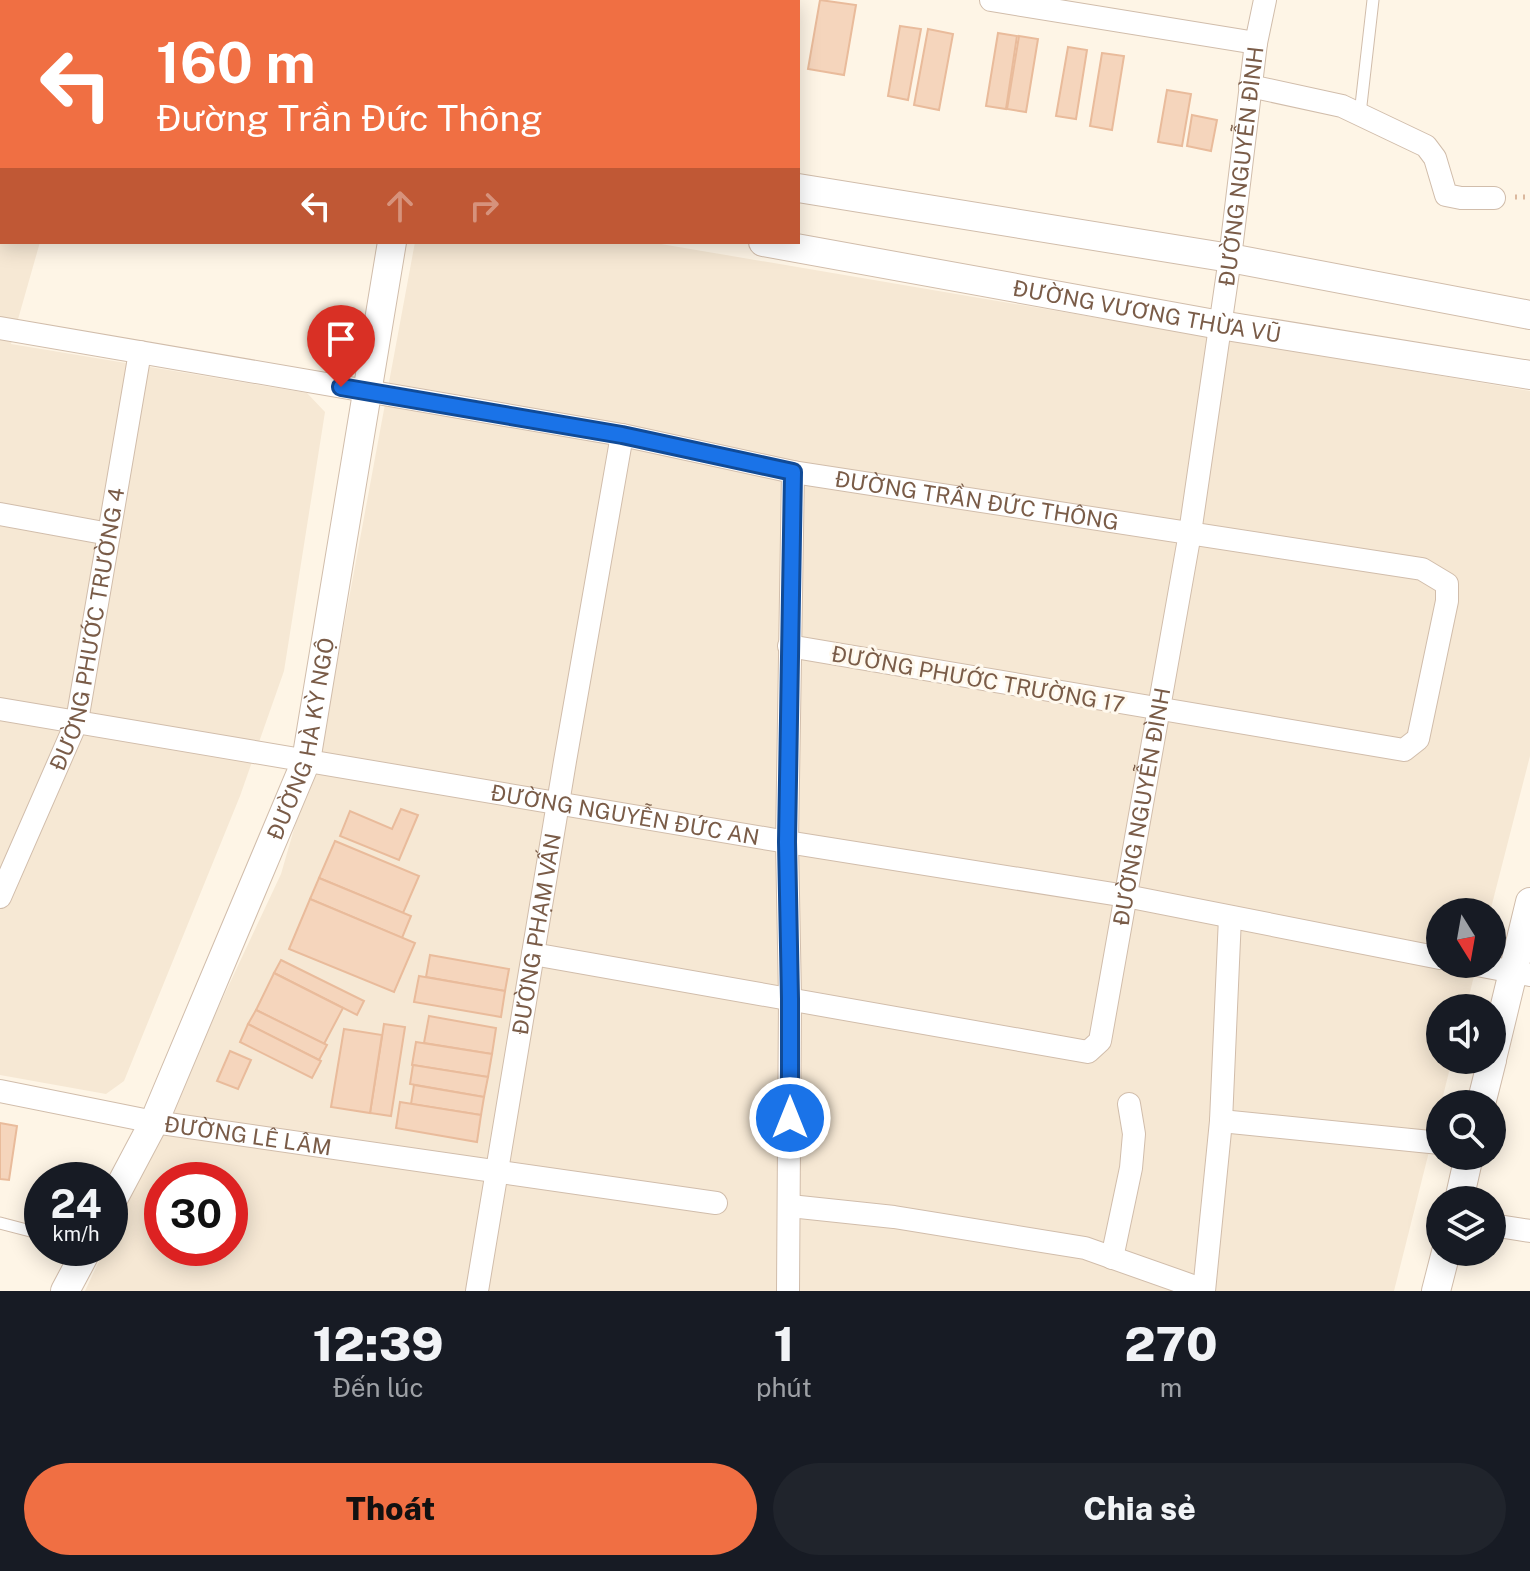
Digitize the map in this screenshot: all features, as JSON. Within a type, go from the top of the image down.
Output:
[{"type":"street","points":[[991,0],[1256,43]]},
{"type":"street","name":"ĐƯỜNG NGUYỄN ĐÌNH","points":[[533,954],[1088,1052],[1100,1041],[1190,533],[1230,258],[1256,43],[1265,0]]},
{"type":"street","points":[[1250,86],[1342,106],[1360,114],[1426,146],[1435,158],[1446,195],[1494,198]]},
{"type":"street","points":[[800,188],[1230,258],[1530,315]]},
{"type":"street","name":"ĐƯỜNG HÀ KỲ NGỘ","points":[[128,1171],[154,1122],[306,761],[392,244]]},
{"type":"street","name":"ĐƯỜNG VƯƠNG THỪA VŨ","points":[[774,244],[1220,325],[1530,375]]},
{"type":"street","name":"ĐƯỜNG TRẦN ĐỨC THÔNG","points":[[0,328],[622,435],[793,472],[1422,569],[1447,584],[1447,601],[1418,739],[1404,750]]},
{"type":"street","name":"ĐƯỜNG PHƯỚC TRƯỜNG 4","points":[[0,897],[77,721],[140,352]]},
{"type":"street","name":"ĐƯỜNG PHẠM VẤN","points":[[477,1291],[622,435]]},
{"type":"street","points":[[788,1291],[790,999],[787,842],[793,472]]},
{"type":"street","points":[[0,514],[109,534]]},
{"type":"street","name":"ĐƯỜNG PHƯỚC TRƯỜNG 17","points":[[789,646],[1404,750]]},
{"type":"street","name":"ĐƯỜNG NGUYỄN ĐỨC AN","points":[[0,709],[1126,896],[1426,955]]},
{"type":"street","points":[[1506,1018],[1521,974],[1530,902]]},
{"type":"street","points":[[790,1206],[894,1217],[1085,1248],[1204,1290],[1221,1121],[1230,917]]},
{"type":"street","name":"ĐƯỜNG LÊ LÂM","points":[[0,1091],[154,1122],[716,1203]]},
{"type":"street","points":[[1112,1258],[1131,1168],[1134,1134],[1129,1104]]},
{"type":"street","points":[[1221,1121],[1426,1142]]},
{"type":"street","points":[[1506,1227],[1530,1231]]},
{"type":"street","points":[[65,1291],[78,1266]]},
{"type":"street","points":[[1436,1291],[1442,1266]]},
{"type":"lane","points":[[1360,114],[1373,0]]},
{"type":"lane","points":[[0,1223],[24,1229]]},
{"type":"shaded area","points":[[0,244],[39,244],[11,344],[307,393],[325,412],[284,671],[240,796],[124,1081],[106,1094],[0,1075]]},
{"type":"shaded area","points":[[415,244],[661,244],[1530,391],[1530,756],[1494,898],[1426,898],[1426,978],[1474,978],[1470,994],[1426,994],[1426,1074],[1448,1074],[1444,1090],[1426,1090],[1426,1164],[1394,1291],[85,1291],[97,1266],[128,1266],[128,1200],[144,1166],[144,1266],[248,1266],[248,1162],[146,1162],[281,874],[328,712]]},
{"type":"building","points":[[820,0],[856,5],[844,75],[808,69]]},
{"type":"building","points":[[900,26],[921,29],[908,100],[888,96]]},
{"type":"building","points":[[928,29],[953,34],[939,110],[914,105]]},
{"type":"building","points":[[998,33],[1017,36],[1006,109],[986,106]]},
{"type":"building","points":[[1019,36],[1038,39],[1026,112],[1007,109]]},
{"type":"building","points":[[1068,47],[1087,50],[1076,119],[1056,116]]},
{"type":"building","points":[[1102,53],[1124,56],[1112,130],[1090,126]]},
{"type":"building","points":[[1167,90],[1191,94],[1182,146],[1158,142]]},
{"type":"building","points":[[1192,115],[1217,120],[1211,151],[1187,146]]},
{"type":"building","points":[[401,809],[418,815],[399,860],[340,836],[350,811],[392,829]]},
{"type":"building","points":[[335,841],[419,876],[403,913],[319,878]]},
{"type":"building","points":[[319,878],[411,916],[402,938],[310,899]]},
{"type":"building","points":[[310,899],[415,943],[394,992],[289,949]]},
{"type":"building","points":[[430,955],[509,969],[505,991],[426,977]]},
{"type":"building","points":[[281,960],[364,1001],[357,1015],[274,973]]},
{"type":"building","points":[[274,973],[343,1008],[324,1044],[256,1010]]},
{"type":"building","points":[[419,976],[505,991],[501,1017],[414,1002]]},
{"type":"building","points":[[256,1010],[327,1045],[319,1060],[248,1024]]},
{"type":"building","points":[[429,1016],[496,1028],[492,1054],[424,1043]]},
{"type":"building","points":[[248,1024],[321,1061],[312,1078],[240,1042]]},
{"type":"building","points":[[384,1024],[405,1027],[391,1116],[370,1113]]},
{"type":"building","points":[[344,1029],[382,1035],[370,1113],[331,1107]]},
{"type":"building","points":[[416,1042],[492,1054],[488,1077],[412,1065]]},
{"type":"building","points":[[230,1051],[251,1060],[238,1089],[217,1081]]},
{"type":"building","points":[[413,1065],[488,1077],[484,1097],[410,1084]]},
{"type":"building","points":[[414,1085],[484,1097],[481,1115],[411,1104]]},
{"type":"building","points":[[400,1102],[481,1115],[477,1142],[396,1128]]},
{"type":"building","points":[[0,1123],[17,1126],[9,1180],[0,1179]]},
{"type":"route","points":[[341,387],[622,435],[793,472],[787,842],[790,1118]]}]
